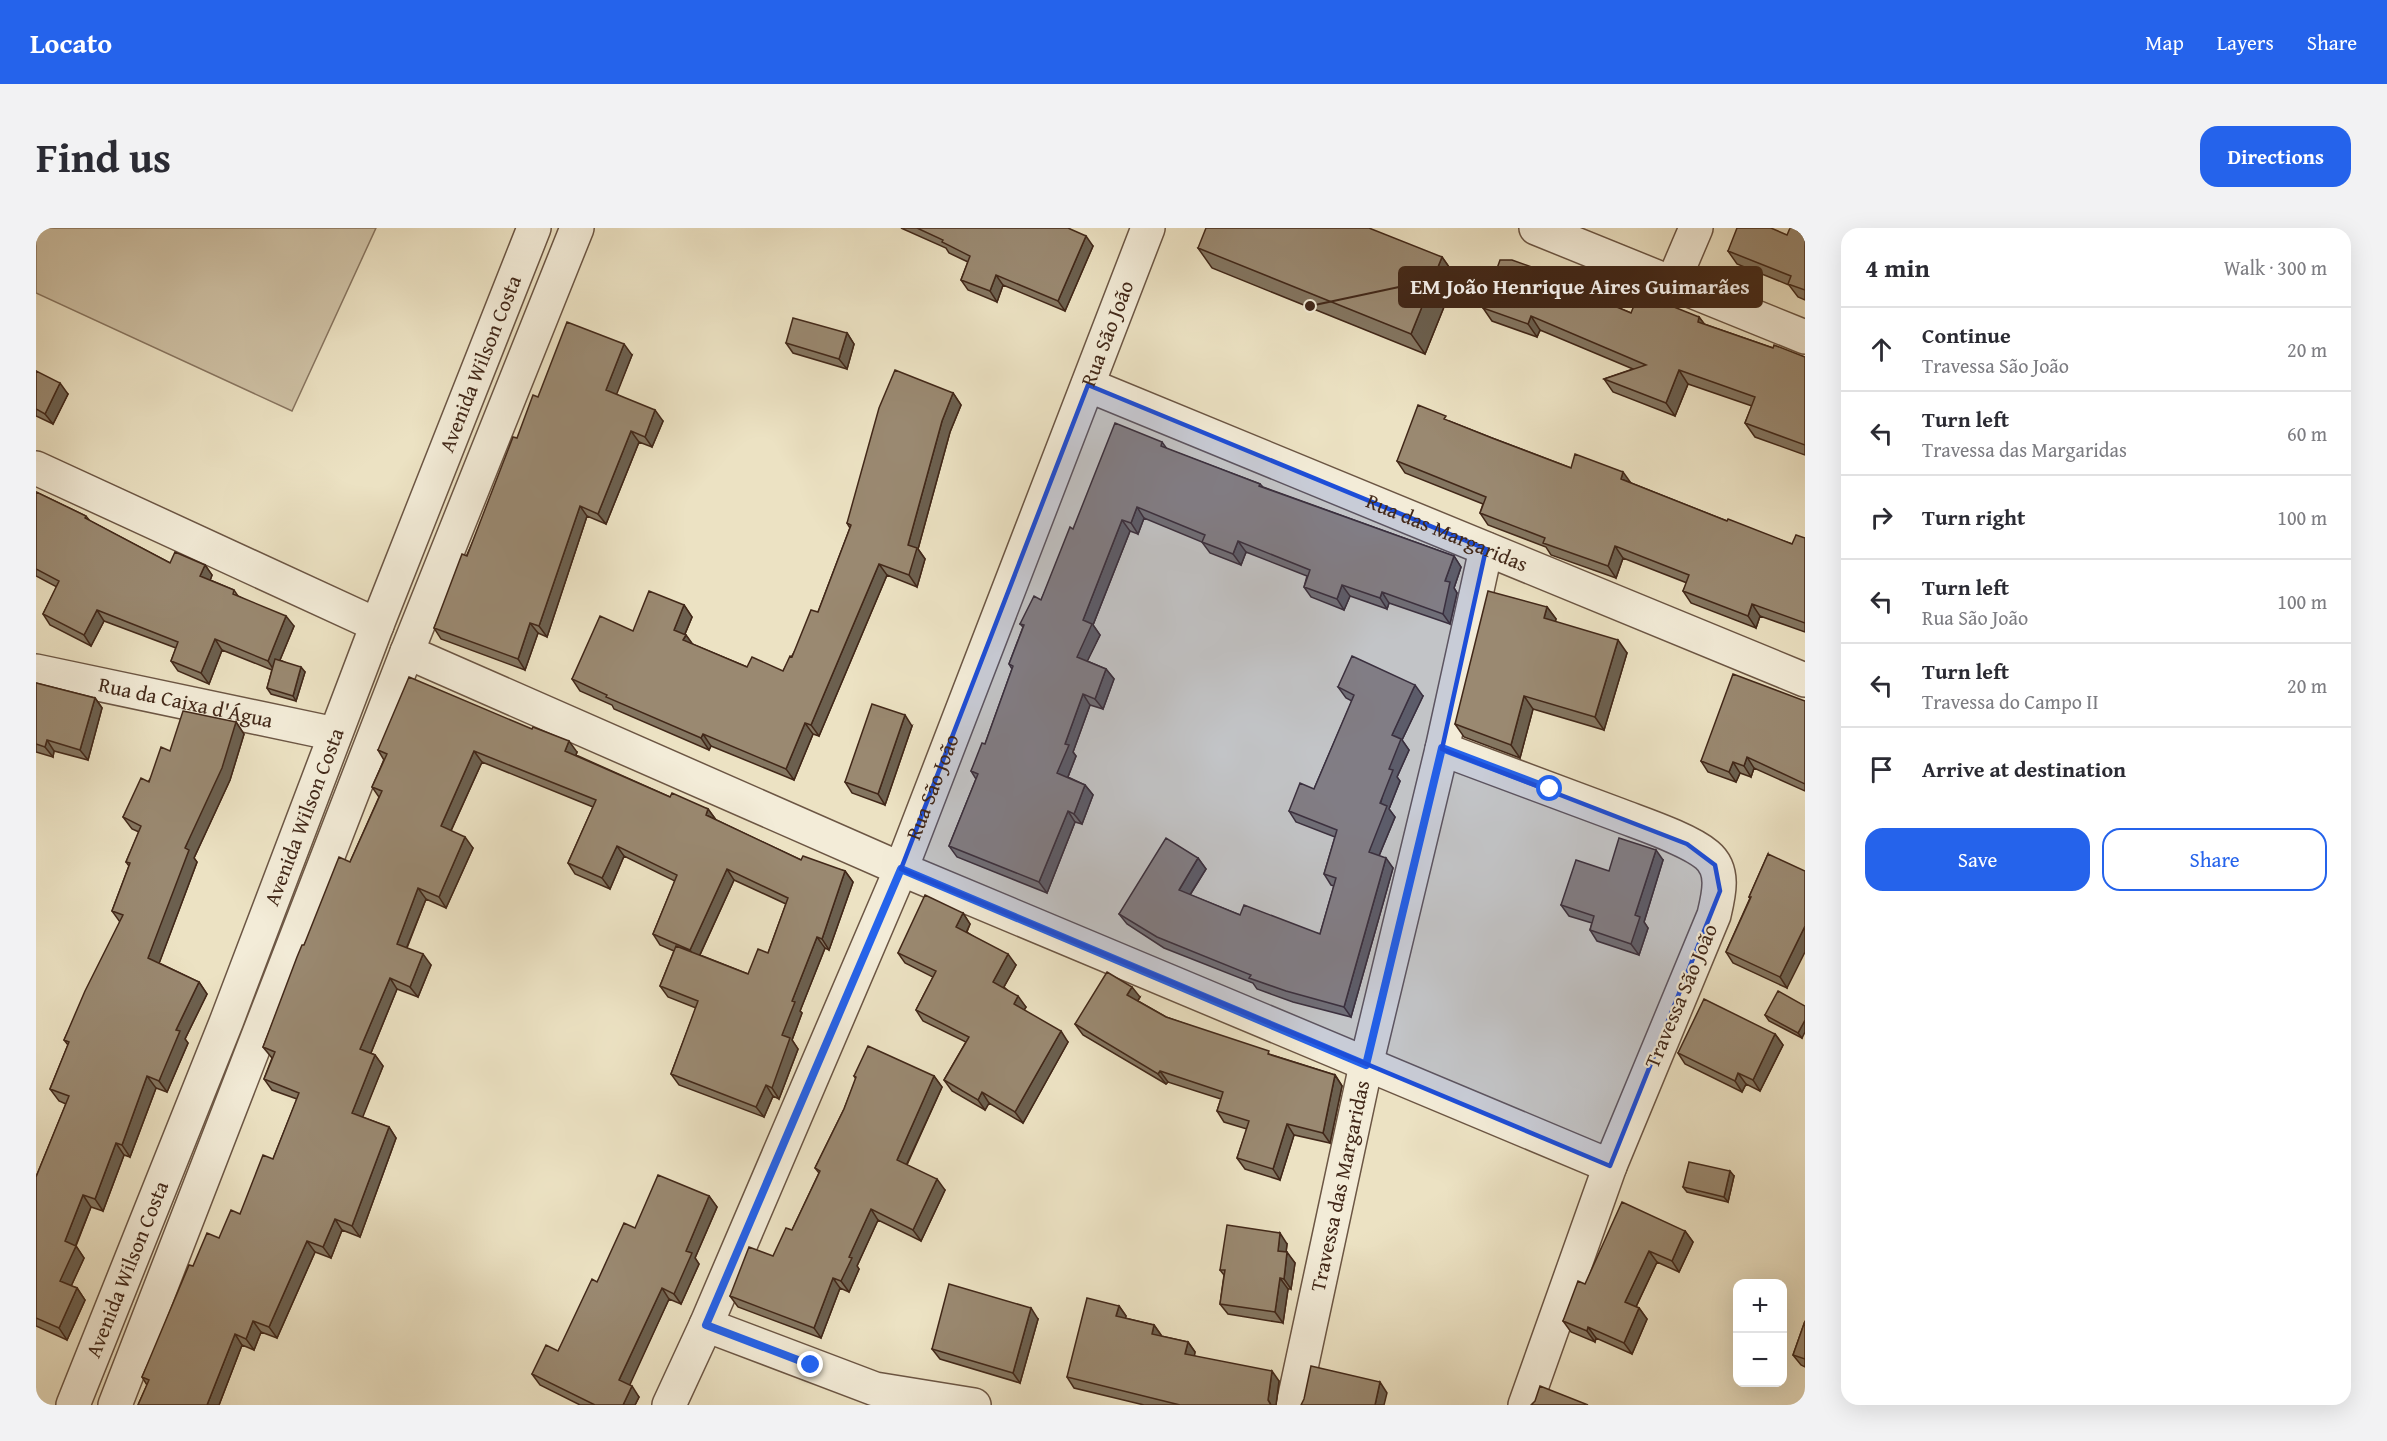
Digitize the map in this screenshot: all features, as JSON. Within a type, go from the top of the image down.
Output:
[{"type":"street","name":"Avenida Wilson Costa","points":[[73,1405],[227,1020],[377,625],[534,228]]},
{"type":"street","points":[[115,1405],[407,652],[577,228]]},
{"type":"street","points":[[1536,228],[1805,336]]},
{"type":"street","points":[[1673,282],[1695,228]]},
{"type":"street","name":"Rua São João","points":[[669,1405],[706,1325],[901,869],[1088,385],[1143,230]]},
{"type":"street","name":"Rua das Margaridas","points":[[1088,385],[1805,680]]},
{"type":"street","points":[[36,468],[377,625]]},
{"type":"street","name":"Travessa das Margaridas","points":[[1293,1405],[1366,1065],[1442,748],[1486,549]]},
{"type":"street","points":[[407,652],[901,869],[1610,1166]]},
{"type":"street","name":"Rua da Caixa d'Água","points":[[36,671],[335,735]]},
{"type":"street","name":"Travessa São João","points":[[1442,748],[1658,830],[1707,855],[1719,876],[1720,891],[1714,915],[1610,1166],[1526,1405]]},
{"type":"street","points":[[706,1325],[874,1397],[974,1405]]},
{"type":"highlighted area","points":[[1088,385],[1486,549],[1442,749],[1687,844],[1715,865],[1720,891],[1610,1166],[901,869]]},
{"type":"shaded area","points":[[36,228],[376,228],[292,411],[36,293]]},
{"type":"building","points":[[917,228],[1068,228],[1086,236],[1058,301],[996,275],[990,291],[961,280],[970,256]]},
{"type":"building","points":[[1206,228],[1369,228],[1442,257],[1411,334],[1198,248]]},
{"type":"building","points":[[1737,228],[1771,228],[1787,235],[1790,228],[1805,228],[1805,290],[1788,284],[1791,276],[1728,251]]},
{"type":"building","points":[[1500,260],[1512,260],[1540,270],[1538,274],[1631,313],[1639,293],[1699,317],[1698,322],[1805,357],[1805,445],[1745,423],[1755,397],[1679,370],[1666,403],[1604,379],[1646,365],[1531,316],[1528,324],[1483,308]]},
{"type":"building","points":[[793,318],[847,333],[839,359],[786,343]]},
{"type":"building","points":[[567,322],[624,344],[606,390],[655,410],[645,437],[631,431],[598,514],[580,506],[539,626],[530,623],[518,659],[434,628],[462,554],[467,556],[513,437],[517,438],[533,395],[538,397]]},
{"type":"building","points":[[895,370],[953,393],[942,421],[908,545],[917,548],[909,575],[879,564],[811,725],[805,723],[786,769],[703,734],[701,738],[606,697],[607,695],[572,679],[600,616],[633,631],[649,591],[684,605],[674,630],[686,635],[683,640],[747,667],[752,657],[783,671],[790,656],[792,657],[811,610],[818,612],[851,525],[847,523],[879,408]]},
{"type":"building","points":[[36,371],[60,383],[45,414],[36,409]]},
{"type":"building","points":[[1418,405],[1446,416],[1444,419],[1571,468],[1575,454],[1623,472],[1621,479],[1792,544],[1796,535],[1805,538],[1805,623],[1752,604],[1748,616],[1683,591],[1689,575],[1615,546],[1608,566],[1543,543],[1545,538],[1480,513],[1486,497],[1397,461]]},
{"type":"building","points":[[1115,423],[1162,442],[1161,446],[1260,484],[1259,486],[1454,556],[1445,581],[1450,582],[1443,614],[1382,592],[1380,598],[1342,585],[1337,599],[1304,587],[1310,570],[1238,541],[1233,554],[1202,542],[1205,535],[1137,507],[1131,523],[1122,520],[1083,620],[1092,624],[1077,657],[1106,669],[1095,699],[1083,694],[1065,744],[1069,745],[1057,773],[1085,785],[1074,814],[1068,811],[1039,882],[949,846],[978,774],[971,771],[982,743],[985,744],[1013,666],[1009,664],[1024,625],[1020,624],[1034,596],[1041,600],[1070,527],[1073,529]]},
{"type":"building","points":[[36,492],[86,516],[85,518],[170,563],[175,552],[205,565],[200,576],[234,590],[233,594],[286,616],[268,661],[215,639],[201,673],[171,661],[178,642],[97,610],[84,635],[43,614],[59,581],[36,569]]},
{"type":"building","points":[[1488,591],[1547,607],[1544,618],[1618,640],[1595,717],[1524,696],[1511,745],[1455,724]]},
{"type":"building","points":[[1352,656],[1415,685],[1392,735],[1401,739],[1389,769],[1393,770],[1380,803],[1387,806],[1369,852],[1386,858],[1344,1007],[1249,978],[1251,975],[1157,937],[1119,914],[1166,838],[1198,858],[1179,890],[1240,915],[1244,905],[1320,934],[1336,878],[1324,874],[1337,830],[1289,811],[1300,783],[1314,789],[1354,695],[1338,687]]},
{"type":"building","points":[[275,659],[301,667],[293,696],[267,688]]},
{"type":"building","points":[[1733,674],[1805,701],[1805,784],[1747,757],[1744,766],[1733,762],[1729,772],[1701,761]]},
{"type":"building","points":[[409,677],[532,729],[533,727],[569,741],[565,751],[670,797],[672,793],[708,809],[706,815],[801,860],[803,856],[845,871],[822,939],[817,937],[792,1001],[795,1002],[782,1035],[790,1038],[772,1088],[766,1085],[756,1107],[671,1074],[698,1001],[660,986],[676,946],[748,974],[758,949],[768,953],[788,898],[727,869],[690,950],[653,934],[677,875],[617,846],[602,878],[568,863],[596,800],[474,751],[441,826],[465,837],[439,897],[418,888],[397,944],[423,954],[410,987],[390,978],[360,1049],[375,1055],[352,1113],[389,1127],[352,1226],[335,1219],[323,1247],[307,1241],[269,1327],[253,1321],[246,1339],[235,1334],[207,1405],[138,1405],[149,1380],[142,1377],[189,1265],[193,1266],[207,1233],[219,1238],[231,1210],[240,1214],[263,1155],[273,1159],[299,1093],[264,1079],[275,1052],[263,1047],[297,957],[304,945],[339,857],[350,862],[382,791],[372,787],[387,754],[378,750]]},
{"type":"building","points":[[36,683],[95,698],[80,750],[47,740],[45,747],[36,744]]},
{"type":"building","points":[[872,704],[905,715],[878,794],[845,782]]},
{"type":"building","points":[[183,711],[236,722],[222,768],[185,848],[189,850],[148,958],[199,982],[176,1030],[180,1031],[159,1081],[147,1076],[122,1145],[116,1143],[95,1199],[83,1195],[65,1241],[76,1246],[60,1281],[77,1288],[59,1328],[36,1318],[36,1177],[69,1096],[50,1089],[69,1042],[64,1040],[85,991],[123,915],[112,911],[130,863],[126,862],[141,826],[123,817],[141,778],[149,782],[161,747],[170,751]]},
{"type":"building","points":[[1619,838],[1656,850],[1635,915],[1640,917],[1631,944],[1590,930],[1594,916],[1561,905],[1576,860],[1609,871]]},
{"type":"building","points":[[1768,854],[1805,871],[1805,926],[1780,977],[1726,952]]},
{"type":"building","points":[[925,895],[963,913],[956,927],[1008,954],[993,982],[1018,996],[1014,1004],[1061,1031],[1015,1112],[982,1092],[978,1100],[944,1080],[969,1037],[916,1010],[936,971],[898,953]]},
{"type":"building","points":[[1107,972],[1132,987],[1127,995],[1166,1017],[1269,1051],[1268,1054],[1335,1075],[1323,1133],[1287,1124],[1273,1169],[1237,1158],[1249,1121],[1217,1111],[1223,1092],[1160,1071],[1158,1074],[1075,1024]]},
{"type":"building","points":[[1778,991],[1805,1006],[1805,1020],[1798,1033],[1765,1015]]},
{"type":"building","points":[[1704,999],[1775,1034],[1753,1080],[1738,1073],[1735,1081],[1678,1053]]},
{"type":"building","points":[[868,1046],[934,1076],[897,1160],[937,1179],[913,1230],[871,1209],[849,1257],[852,1258],[841,1281],[833,1278],[814,1328],[730,1296],[749,1247],[773,1256],[786,1228],[792,1230],[820,1171],[815,1168],[844,1109],[856,1077],[854,1076]]},
{"type":"building","points":[[1689,1162],[1730,1171],[1724,1197],[1683,1187]]},
{"type":"building","points":[[658,1175],[709,1196],[686,1251],[692,1253],[674,1294],[662,1288],[619,1380],[632,1386],[623,1405],[595,1405],[532,1374],[546,1345],[558,1351],[592,1279],[597,1282],[624,1223],[635,1228]]},
{"type":"building","points":[[1622,1202],[1685,1231],[1672,1261],[1649,1251],[1625,1302],[1639,1308],[1624,1343],[1588,1327],[1587,1331],[1563,1321],[1578,1281],[1585,1284]]},
{"type":"building","points":[[1227,1225],[1280,1233],[1278,1251],[1287,1252],[1284,1279],[1280,1278],[1275,1312],[1220,1304],[1225,1270],[1220,1270]]},
{"type":"building","points":[[949,1284],[1031,1308],[1013,1373],[932,1349]]},
{"type":"building","points":[[1087,1298],[1119,1306],[1116,1316],[1154,1325],[1152,1334],[1188,1342],[1185,1354],[1272,1371],[1268,1400],[1271,1405],[1180,1405],[1067,1377]]},
{"type":"building","points":[[1805,1321],[1805,1359],[1793,1355]]},
{"type":"building","points":[[1311,1366],[1380,1382],[1375,1405],[1301,1405]]},
{"type":"building","points":[[1540,1386],[1588,1405],[1531,1405],[1535,1401]]},
{"type":"place","name":"EM João Henrique Aires Guimarães","points":[[1310,306]]},
{"type":"route","points":[[811,1365],[706,1325],[901,869],[1366,1065],[1442,748],[1550,789]]}]
